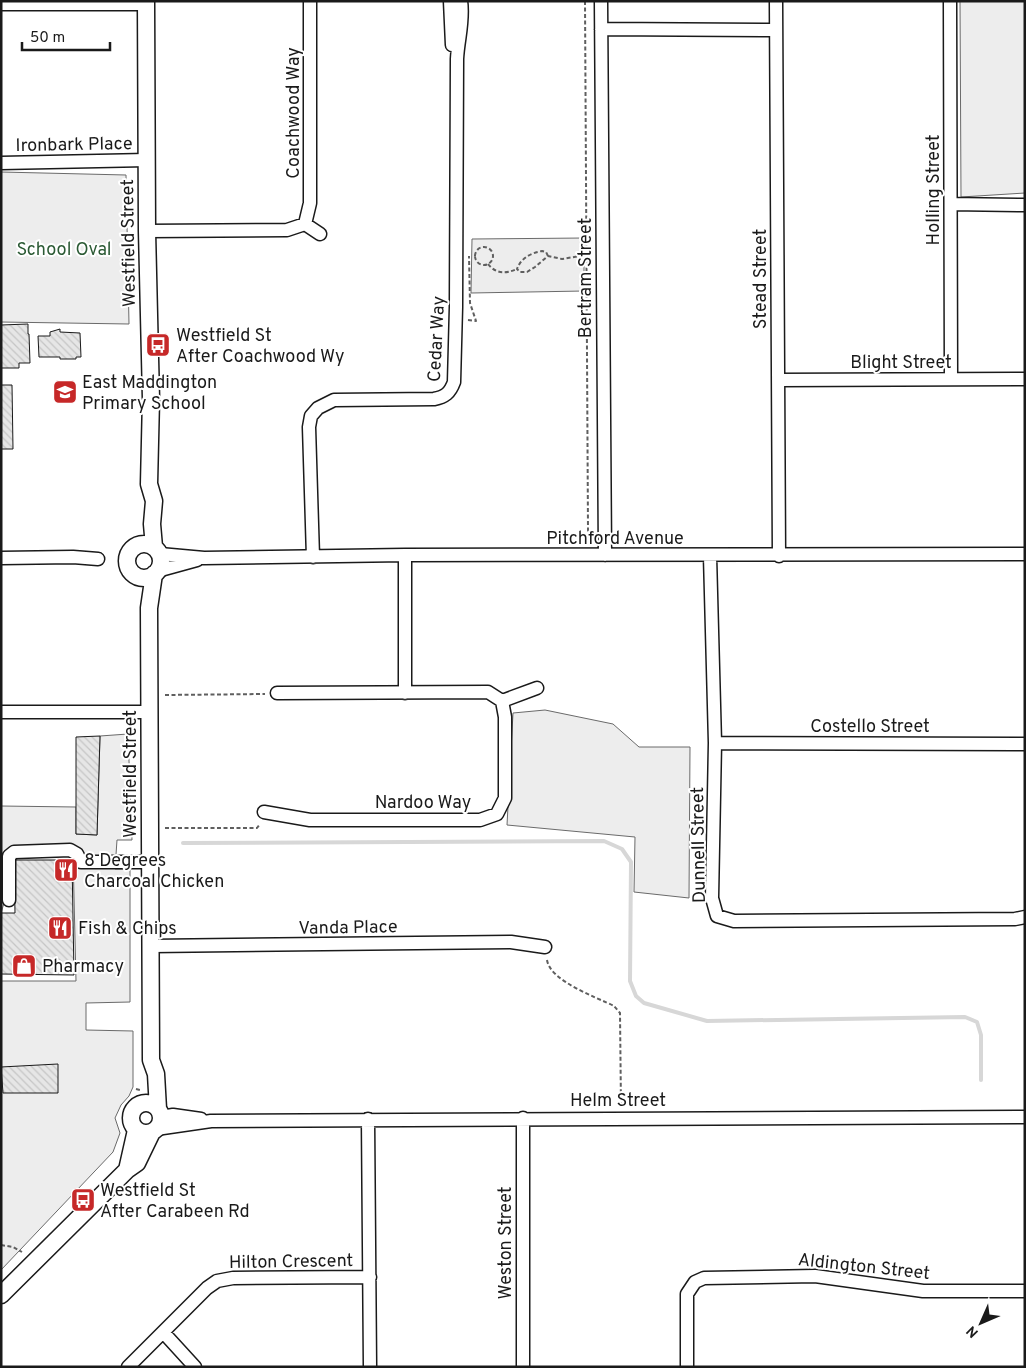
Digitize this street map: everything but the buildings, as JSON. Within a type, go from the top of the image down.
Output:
[{"type":"main road","name":"Westfield Street","points":[[146,3],[147,231],[151,398],[148,484],[143,495],[144,512],[151,548]]},
{"type":"main road","points":[[151,548],[161,563],[156,573],[144,578],[135,575],[128,567],[127,561],[130,551],[151,548]]},
{"type":"main road","name":"Westfield Street","points":[[3,1290],[127,1170],[137,1164],[153,1124],[156,1074],[151,1060],[149,608],[156,573]]},
{"type":"main road","name":"Westfield Street","points":[[135,575],[149,608]]},
{"type":"main road","name":"Westfield Street","points":[[151,1060],[130,1117],[132,1126],[153,1124]]},
{"type":"main road","points":[[139,1094],[150,1103],[153,1124]]},
{"type":"street","name":"Coachwood Way","points":[[305,224],[310,203],[310,1]]},
{"type":"street","name":"Bertram Street","points":[[601,1],[605,555]]},
{"type":"street","name":"Stead Street","points":[[776,1],[779,556]]},
{"type":"street","name":"Holling Street","points":[[950,1],[951,379]]},
{"type":"street","points":[[1,4],[146,3]]},
{"type":"street","name":"Cedar Way","points":[[312,558],[309,427],[311,416],[318,408],[334,400],[443,398],[451,391],[454,382],[456,298],[456,7]]},
{"type":"street","points":[[601,29],[776,30]]},
{"type":"street","name":"Ironbark Place","points":[[1,163],[147,160]]},
{"type":"street","points":[[951,204],[1025,205]]},
{"type":"street","points":[[147,231],[287,230],[305,224],[320,234]]},
{"type":"street","name":"Blight Street","points":[[778,380],[1025,379]]},
{"type":"street","name":"Pitchford Avenue","points":[[151,548],[204,558],[312,558],[405,555],[779,556],[1025,554]]},
{"type":"street","points":[[405,555],[405,693]]},
{"type":"street","name":"Dunnell Street","points":[[710,556],[714,743],[712,898],[717,916],[734,921],[1006,919],[1025,917]]},
{"type":"street","points":[[1,558],[73,557],[98,559]]},
{"type":"street","name":"Pitchford Avenue","points":[[156,573],[204,558]]},
{"type":"street","points":[[277,693],[488,692],[502,702],[537,688]]},
{"type":"street","name":"Nardoo Way","points":[[264,812],[310,820],[480,820],[497,814],[505,798],[505,717],[502,702]]},
{"type":"street","points":[[1,712],[150,712]]},
{"type":"street","name":"Costello Street","points":[[714,743],[1025,744]]},
{"type":"street","points":[[9,900],[9,856],[14,852],[70,850],[77,854],[81,862],[150,862]]},
{"type":"street","name":"Vanda Place","points":[[151,946],[511,942],[545,947]]},
{"type":"street","name":"Helm Street","points":[[153,1124],[173,1114],[211,1120],[1025,1117]]},
{"type":"street","name":"Weston Street","points":[[523,1118],[523,1367]]},
{"type":"street","points":[[368,1119],[370,1367]]},
{"type":"street","name":"Aldington Street","points":[[687,1367],[687,1294],[691,1286],[699,1279],[815,1276],[923,1291],[1025,1291]]},
{"type":"street","name":"Hilton Crescent","points":[[128,1367],[207,1288],[221,1280],[233,1278],[370,1277]]},
{"type":"street","points":[[163,1332],[195,1367]]},
{"type":"path","points":[[585,1],[588,530],[589,537],[594,542],[604,542]]},
{"type":"path","points":[[476,259],[479,249],[487,248],[493,254],[488,264]]},
{"type":"path","points":[[517,269],[519,263],[531,254],[542,251],[546,252],[548,256],[562,260],[586,255]]},
{"type":"path","points":[[476,259],[482,264],[488,264],[496,271],[503,273],[517,269],[520,272],[527,272],[548,256]]},
{"type":"path","points":[[470,261],[476,259]]},
{"type":"path","points":[[165,695],[277,693]]},
{"type":"path","points":[[165,828],[257,828],[260,826]]},
{"type":"path","points":[[545,947],[548,966],[563,981],[614,1006],[620,1013],[621,1118]]},
{"type":"path","points":[[1,1245],[13,1247],[22,1252]]},
{"type":"shaded area","points":[[960,1],[1025,1],[1025,193],[961,197]]},
{"type":"shaded area","name":"School Oval","points":[[1,172],[126,175],[129,324],[1,322]]},
{"type":"shaded area","points":[[584,238],[584,291],[471,293],[472,239]]},
{"type":"shaded area","points":[[545,710],[613,724],[639,747],[690,747],[689,898],[634,892],[635,837],[507,825],[513,713]]},
{"type":"shaded area","points":[[128,734],[132,840],[117,840],[115,869],[130,869],[130,1002],[86,1003],[86,1030],[133,1031],[133,1087],[115,1118],[120,1133],[113,1152],[1,1270],[1,981],[76,981],[73,855],[17,855],[14,903],[4,903],[1,913],[1,806],[76,807],[76,834],[97,835],[100,736]]},
{"type":"waterway","points":[[183,843],[604,841],[622,849],[631,862],[630,981],[636,996],[644,1003],[707,1021],[965,1017],[977,1022],[981,1035],[981,1080]]},
{"type":"place","name":"Westfield St After Coachwood Wy","points":[[158,345]]},
{"type":"place","name":"East Maddington Primary School","points":[[65,392]]},
{"type":"place","name":"8 Degrees Charcoal Chicken","points":[[66,870]]},
{"type":"place","name":"Fish & Chips","points":[[60,928]]},
{"type":"place","name":"Pharmacy","points":[[24,966]]},
{"type":"place","name":"Westfield St After Carabeen Rd","points":[[83,1200]]}]
